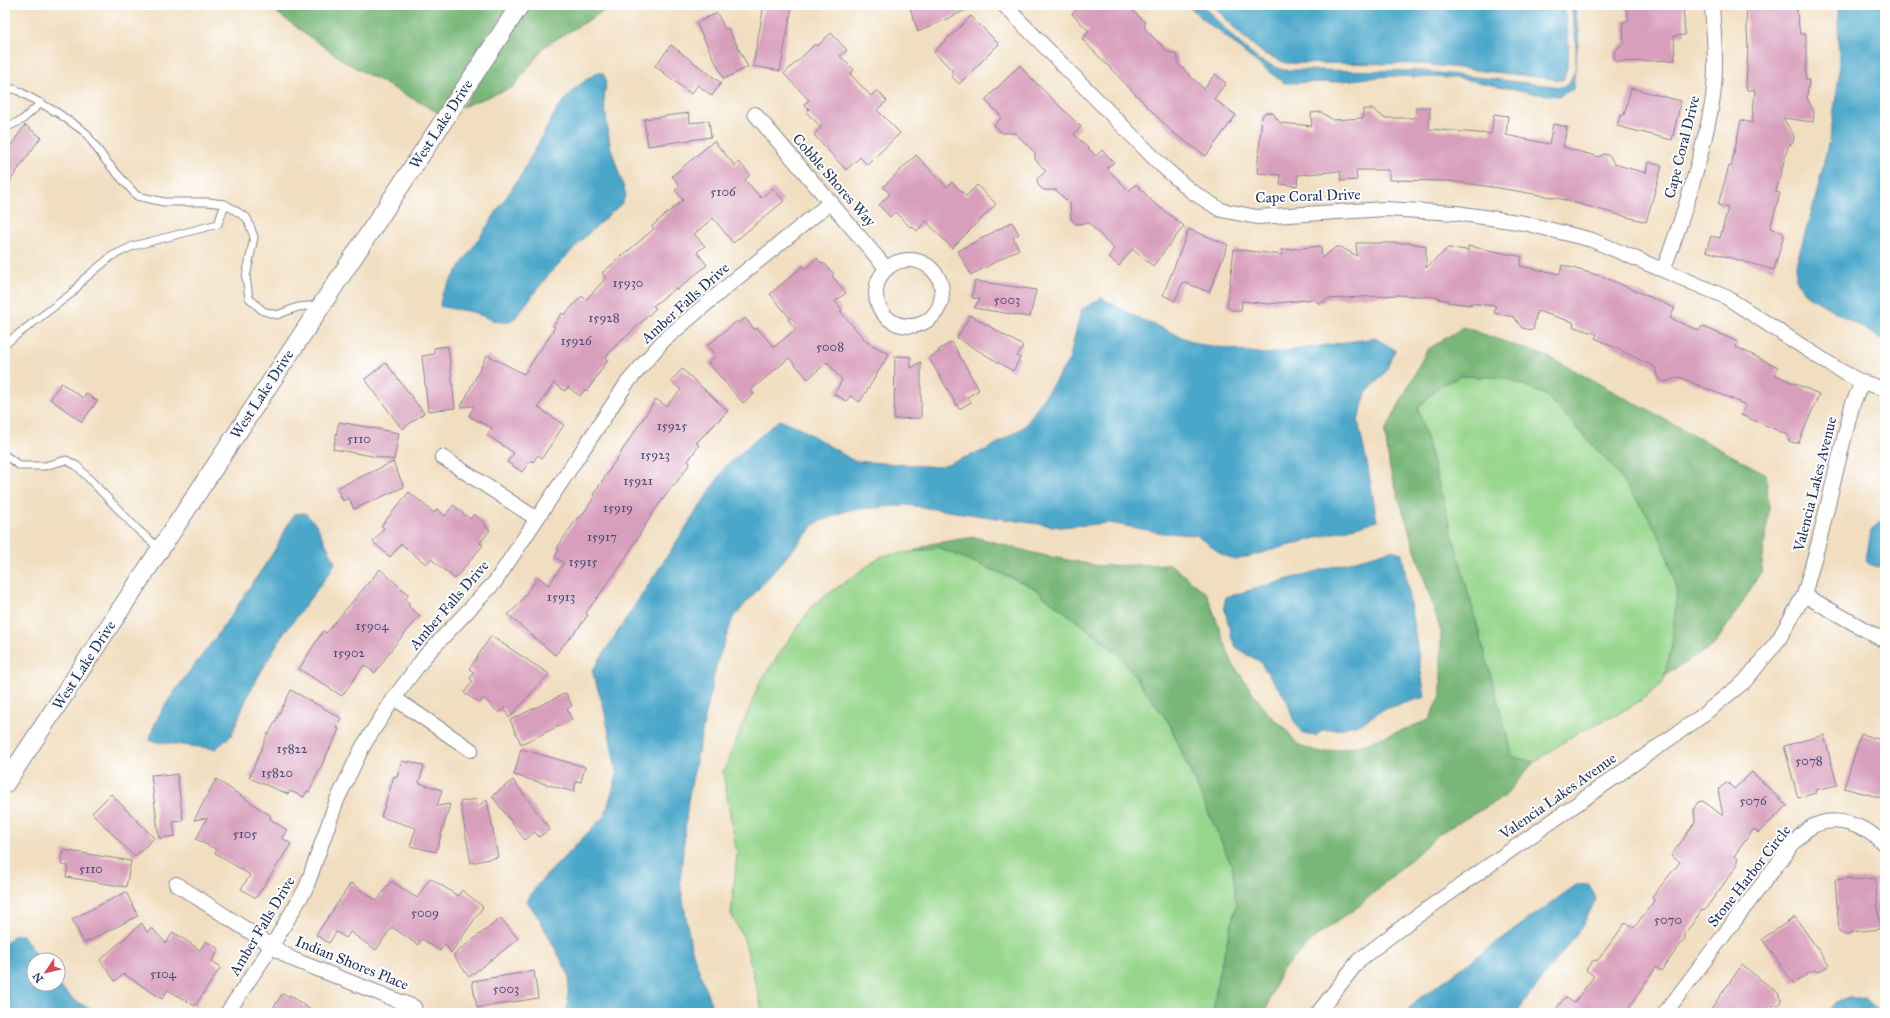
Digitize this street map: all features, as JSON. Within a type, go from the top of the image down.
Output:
[{"type":"street","name":"West Lake Drive","points":[[5,784],[520,5]]},
{"type":"street","name":"Cape Coral Drive","points":[[1004,5],[1160,164],[1191,191],[1221,210],[1257,217],[1385,209],[1456,213],[1524,222],[1592,240],[1726,297],[1839,370],[1862,382],[1885,390]]},
{"type":"street","name":"Cape Coral Drive","points":[[1662,270],[1672,247],[1695,172],[1712,108],[1715,54],[1712,5]]},
{"type":"street","name":"Cobble Shores Way","points":[[755,114],[887,269]]},
{"type":"street","name":"Amber Falls Drive","points":[[227,1013],[272,946],[306,888],[337,800],[363,746],[394,698],[426,655],[495,582],[627,383],[663,341],[731,283],[831,202]]},
{"type":"street","points":[[907,260],[917,261],[931,269],[940,282],[942,293],[940,304],[935,313],[927,321],[917,325],[901,324],[887,317],[880,309],[877,298],[877,288],[880,277],[887,269],[896,263],[907,260]]},
{"type":"street","name":"Valencia Lakes Avenue","points":[[1318,1013],[1359,960],[1410,921],[1699,718],[1745,681],[1779,639],[1804,595],[1820,542],[1852,406],[1862,382]]},
{"type":"street","points":[[442,457],[537,519]]},
{"type":"street","points":[[1804,595],[1885,641]]},
{"type":"street","points":[[394,698],[471,750]]},
{"type":"street","name":"Stone Harbor Circle","points":[[1665,1013],[1791,846],[1808,829],[1825,822],[1844,822],[1863,828],[1885,845]]},
{"type":"street","name":"Indian Shores Place","points":[[176,884],[292,959],[414,1007]]},
{"type":"lane","points":[[5,90],[15,89],[41,103],[86,132],[106,161],[137,196],[164,202],[208,202],[225,204],[247,218],[254,237],[246,277],[249,298],[263,311],[277,315],[298,307],[321,305]]},
{"type":"lane","points":[[5,126],[7,127],[22,120],[41,103]]},
{"type":"lane","points":[[5,344],[72,293],[84,279],[112,256],[133,246],[218,224],[225,204]]},
{"type":"lane","points":[[5,456],[20,466],[45,466],[66,460],[77,466],[137,529],[160,549]]},
{"type":"green space","points":[[280,5],[510,5],[439,113],[345,62],[277,13]]},
{"type":"green space","points":[[530,5],[614,5],[545,46],[513,87],[462,107]]},
{"type":"green space","points":[[1463,327],[1551,358],[1766,474],[1769,509],[1761,572],[1715,644],[1664,676],[1672,646],[1677,588],[1663,544],[1648,516],[1613,467],[1546,395],[1507,378],[1462,376],[1439,386],[1418,408],[1513,757],[1534,762],[1504,797],[1440,833],[1358,907],[1319,934],[1280,972],[1265,1013],[1213,1013],[1218,977],[1236,906],[1233,868],[1169,723],[1117,652],[1031,586],[940,548],[914,551],[930,544],[975,537],[1037,554],[1098,566],[1170,564],[1207,594],[1232,663],[1268,714],[1285,728],[1297,744],[1321,753],[1365,744],[1429,720],[1441,696],[1441,632],[1390,470],[1385,432],[1427,350]]},
{"type":"green space","points":[[1462,376],[1507,378],[1546,395],[1613,467],[1648,516],[1663,544],[1677,588],[1672,646],[1663,682],[1640,701],[1614,716],[1577,733],[1534,762],[1513,757],[1418,408],[1439,386]]},
{"type":"green space","points":[[940,548],[1031,586],[1117,652],[1169,723],[1233,868],[1236,906],[1218,977],[1213,1013],[763,1013],[744,939],[731,914],[737,855],[723,773],[760,682],[813,605],[882,556]]},
{"type":"water","points":[[1187,5],[1202,5],[1236,40],[1259,60],[1283,70],[1422,71],[1562,87],[1569,84],[1575,69],[1573,89],[1559,96],[1539,94],[1457,78],[1388,76],[1334,82],[1284,83],[1248,56],[1216,28],[1214,29]]},
{"type":"water","points":[[1213,5],[1564,5],[1568,34],[1568,62],[1563,80],[1423,64],[1286,63],[1264,54],[1241,35]]},
{"type":"water","points":[[1571,5],[1574,5],[1579,32],[1576,60],[1576,43]]},
{"type":"water","points":[[1838,5],[1885,5],[1885,341],[1805,294],[1796,279],[1796,264],[1815,200],[1830,136],[1839,77]]},
{"type":"water","points":[[596,73],[603,73],[606,80],[604,102],[610,145],[626,195],[622,203],[591,231],[550,273],[515,318],[503,322],[492,320],[468,311],[440,306],[442,294],[521,175],[557,109],[575,88]]},
{"type":"water","points":[[1101,298],[1136,317],[1198,344],[1265,354],[1375,338],[1395,350],[1385,373],[1366,393],[1358,421],[1377,521],[1236,560],[1221,554],[1197,535],[1162,533],[1110,523],[1060,527],[906,505],[849,510],[816,523],[733,618],[716,666],[688,800],[680,882],[691,947],[714,1013],[567,1013],[569,975],[540,920],[527,901],[538,884],[605,815],[617,775],[604,708],[592,671],[726,466],[779,420],[797,426],[854,461],[939,467],[988,449],[1025,426],[1069,360],[1081,310]]},
{"type":"water","points":[[305,513],[316,524],[335,562],[330,572],[280,639],[249,693],[231,736],[215,749],[150,741],[153,729],[159,716],[178,687],[231,615],[274,551],[291,519],[295,514]]},
{"type":"water","points":[[1880,521],[1885,521],[1885,569],[1869,564],[1866,560],[1871,531]]},
{"type":"water","points":[[1391,550],[1402,553],[1425,697],[1382,710],[1362,723],[1339,729],[1322,730],[1316,736],[1303,734],[1293,719],[1287,700],[1259,661],[1236,647],[1232,639],[1224,606],[1226,597]]},
{"type":"water","points":[[1589,884],[1596,899],[1583,925],[1516,1013],[1405,1013],[1416,1001],[1576,885]]},
{"type":"water","points":[[15,935],[23,935],[34,952],[26,952],[26,992],[66,992],[74,1000],[97,1013],[5,1013],[5,943]]},
{"type":"water","points":[[1849,998],[1865,998],[1881,1013],[1825,1013],[1834,1004]]},
{"type":"building","points":[[764,5],[792,7],[780,71],[753,66]]},
{"type":"building","points":[[909,5],[977,5],[918,32]]},
{"type":"building","points":[[1081,5],[1139,5],[1133,11],[1145,22],[1145,29],[1168,52],[1174,53],[1178,57],[1178,64],[1204,89],[1215,74],[1226,83],[1214,99],[1236,115],[1206,156],[1172,132],[1082,39],[1089,31],[1072,14]]},
{"type":"building","points":[[1625,5],[1683,5],[1685,35],[1674,36],[1675,60],[1618,62],[1614,59],[1614,52],[1624,42],[1623,21],[1629,21]]},
{"type":"building","points":[[1748,5],[1796,5],[1800,34],[1806,34],[1806,80],[1809,80],[1807,98],[1814,112],[1813,122],[1783,118],[1794,136],[1793,143],[1788,146],[1776,192],[1780,193],[1770,228],[1781,231],[1784,235],[1774,270],[1706,251],[1711,236],[1720,238],[1728,208],[1718,205],[1729,166],[1731,167],[1741,120],[1752,123],[1755,90],[1747,90],[1746,86],[1748,49],[1746,8]]},
{"type":"building","points":[[717,13],[725,29],[728,28],[748,67],[724,79],[696,23]]},
{"type":"building","points":[[971,16],[999,44],[959,84],[952,77],[952,70],[934,52]]},
{"type":"building","points":[[831,33],[847,50],[840,56],[854,70],[850,74],[871,96],[877,90],[887,101],[877,110],[900,133],[867,165],[860,157],[846,170],[814,135],[821,127],[806,112],[809,109],[804,104],[809,100],[784,74],[815,44],[817,46]]},
{"type":"building","points":[[671,45],[721,83],[712,96],[698,85],[691,94],[655,66]]},
{"type":"building","points":[[1020,65],[1028,75],[1081,127],[1074,134],[1096,156],[1102,150],[1114,162],[1107,168],[1129,191],[1136,184],[1153,202],[1184,226],[1153,266],[1132,249],[1119,266],[1108,257],[1114,249],[1089,223],[1076,224],[1071,219],[1070,204],[1056,190],[1043,190],[1038,185],[1037,179],[1046,171],[1035,159],[1035,153],[1015,133],[1002,133],[994,125],[1002,117],[985,100]]},
{"type":"building","points":[[1631,88],[1681,101],[1672,140],[1617,126],[1620,116],[1624,115]]},
{"type":"building","points":[[1416,107],[1430,108],[1429,129],[1491,134],[1494,114],[1508,116],[1506,135],[1549,144],[1553,124],[1567,127],[1563,147],[1599,157],[1604,154],[1610,156],[1614,164],[1646,173],[1648,162],[1662,166],[1646,222],[1557,198],[1499,188],[1450,181],[1389,180],[1389,170],[1356,170],[1357,180],[1341,181],[1340,171],[1298,175],[1297,186],[1280,184],[1281,175],[1257,173],[1262,116],[1266,112],[1273,113],[1280,123],[1312,126],[1311,113],[1321,112],[1333,120],[1363,118],[1363,109],[1373,109],[1384,118],[1415,118]]},
{"type":"building","points":[[689,113],[690,123],[709,121],[711,137],[648,146],[644,119]]},
{"type":"building","points":[[25,125],[41,137],[5,188],[5,154]]},
{"type":"building","points":[[714,141],[735,166],[739,162],[750,175],[745,180],[761,198],[773,188],[784,201],[733,243],[713,218],[694,234],[705,246],[697,252],[707,265],[677,290],[676,288],[653,306],[656,308],[625,338],[624,337],[605,358],[608,360],[587,391],[585,390],[580,396],[568,387],[565,391],[554,383],[538,407],[564,425],[542,458],[538,455],[533,462],[531,460],[522,472],[507,462],[514,453],[487,435],[492,428],[469,416],[474,406],[461,407],[487,355],[524,374],[549,337],[555,327],[553,326],[562,313],[564,315],[582,296],[586,300],[606,278],[602,273],[654,229],[652,226],[683,200],[675,190],[680,186],[672,176]]},
{"type":"building","points":[[916,155],[947,187],[952,182],[966,196],[977,185],[996,204],[952,248],[926,221],[917,231],[912,226],[910,227],[895,212],[890,217],[879,205],[890,194],[883,187]]},
{"type":"building","points":[[1012,222],[1019,234],[1013,238],[1019,249],[971,275],[958,251]]},
{"type":"building","points":[[1189,229],[1228,245],[1209,292],[1183,282],[1175,301],[1163,295]]},
{"type":"building","points":[[1356,243],[1410,243],[1426,246],[1426,268],[1448,248],[1468,250],[1468,246],[1522,257],[1520,266],[1560,274],[1562,265],[1604,277],[1675,308],[1670,318],[1699,331],[1702,326],[1738,342],[1736,347],[1778,367],[1775,375],[1819,394],[1799,442],[1795,443],[1789,441],[1788,435],[1741,415],[1746,405],[1679,377],[1665,382],[1658,379],[1655,367],[1595,338],[1597,334],[1574,327],[1573,322],[1537,311],[1533,330],[1522,328],[1514,317],[1494,313],[1496,306],[1447,302],[1448,300],[1439,299],[1439,297],[1398,295],[1327,299],[1324,302],[1318,303],[1314,299],[1269,304],[1242,301],[1241,311],[1231,310],[1227,306],[1234,249],[1282,255],[1281,250],[1321,246],[1322,258],[1336,247],[1340,247],[1357,256]]},
{"type":"building","points":[[817,258],[834,274],[832,276],[846,293],[835,301],[842,310],[840,311],[867,342],[889,354],[860,402],[850,396],[846,401],[834,394],[842,380],[827,362],[808,379],[789,358],[751,390],[754,394],[743,403],[708,363],[716,356],[707,346],[737,321],[739,323],[745,318],[755,330],[757,328],[774,347],[796,329],[788,320],[790,318],[770,294],[803,266],[805,269]]},
{"type":"building","points":[[975,281],[1036,290],[1030,317],[974,308],[980,299],[972,298]]},
{"type":"building","points":[[970,315],[1023,346],[1017,356],[1020,358],[1013,371],[957,338]]},
{"type":"building","points":[[952,342],[979,390],[967,397],[971,402],[959,409],[929,358],[939,352],[938,350]]},
{"type":"building","points":[[448,346],[455,408],[428,411],[422,356],[434,354],[434,348]]},
{"type":"building","points":[[895,356],[911,357],[911,368],[921,362],[921,418],[894,419]]},
{"type":"building","points":[[386,363],[424,413],[402,429],[365,379]]},
{"type":"building","points":[[682,369],[728,411],[696,443],[699,445],[688,461],[690,463],[654,511],[621,565],[586,613],[588,615],[555,655],[508,615],[519,604],[538,577],[549,585],[564,563],[555,557],[559,549],[557,548],[578,517],[580,518],[595,496],[593,495],[656,399],[666,406],[681,390],[671,381]]},
{"type":"building","points":[[61,383],[83,398],[86,393],[97,401],[82,422],[50,399]]},
{"type":"building","points":[[339,422],[399,433],[394,460],[333,449]]},
{"type":"building","points":[[393,462],[404,487],[354,509],[349,498],[343,501],[337,488]]},
{"type":"building","points":[[409,492],[434,513],[437,509],[445,516],[453,505],[470,519],[474,514],[486,524],[485,526],[490,530],[480,543],[483,545],[455,579],[431,559],[426,564],[401,544],[390,557],[373,542],[384,528],[381,526]]},
{"type":"building","points":[[380,569],[409,595],[405,599],[410,604],[408,606],[420,616],[394,646],[375,673],[364,665],[342,696],[299,669],[323,631],[326,633]]},
{"type":"building","points":[[491,636],[549,674],[509,718],[504,708],[499,713],[483,698],[480,703],[464,693],[473,681],[470,679],[474,672],[469,669]]},
{"type":"building","points":[[291,690],[341,718],[337,728],[339,729],[309,792],[307,791],[304,797],[290,791],[288,794],[249,778],[268,733],[269,734]]},
{"type":"building","points":[[566,693],[572,706],[567,709],[572,720],[521,744],[510,720]]},
{"type":"building","points":[[1861,734],[1885,741],[1885,789],[1882,798],[1844,788]]},
{"type":"building","points":[[1824,735],[1837,785],[1815,790],[1816,793],[1798,798],[1784,746]]},
{"type":"building","points":[[521,749],[585,767],[581,782],[576,781],[574,792],[514,775]]},
{"type":"building","points":[[402,761],[409,763],[409,761],[424,766],[419,783],[442,790],[437,806],[450,804],[436,852],[410,846],[416,828],[381,817],[394,776],[397,777]]},
{"type":"building","points":[[1752,772],[1787,806],[1758,833],[1754,829],[1734,856],[1738,859],[1736,863],[1738,864],[1704,911],[1702,910],[1685,934],[1685,938],[1661,971],[1656,967],[1626,1013],[1564,1013],[1557,1008],[1565,997],[1574,1003],[1594,976],[1586,970],[1592,961],[1598,960],[1626,922],[1634,928],[1654,901],[1652,897],[1680,862],[1671,856],[1695,822],[1694,808],[1698,802],[1703,801],[1723,816],[1718,790],[1727,782],[1734,789]]},
{"type":"building","points":[[164,774],[164,776],[177,774],[183,821],[173,822],[175,836],[159,838],[151,775]]},
{"type":"building","points":[[216,779],[271,816],[270,819],[287,830],[282,838],[291,844],[256,898],[241,889],[250,875],[215,853],[217,850],[196,839],[207,818],[194,820]]},
{"type":"building","points":[[513,780],[550,829],[539,837],[535,832],[525,840],[492,796]]},
{"type":"building","points":[[111,794],[154,838],[135,857],[92,813]]},
{"type":"building","points":[[476,799],[477,807],[487,800],[498,857],[471,863],[460,802]]},
{"type":"building","points":[[63,850],[131,861],[126,887],[66,877],[68,866],[61,865]]},
{"type":"building","points":[[430,878],[458,896],[462,890],[483,907],[451,953],[445,944],[440,951],[422,939],[418,945],[392,927],[376,950],[350,932],[346,938],[336,932],[329,943],[316,935],[351,883],[377,901],[391,881],[417,898]]},
{"type":"building","points":[[1851,878],[1852,880],[1875,878],[1880,929],[1852,932],[1849,935],[1844,935],[1839,931],[1835,880]]},
{"type":"building","points":[[126,892],[138,916],[84,943],[72,919]]},
{"type":"building","points":[[1795,917],[1829,965],[1819,972],[1813,970],[1794,984],[1762,939]]},
{"type":"building","points":[[501,918],[518,939],[469,977],[453,955]]},
{"type":"building","points":[[142,923],[147,932],[152,928],[166,943],[173,932],[200,950],[206,941],[219,949],[212,961],[221,967],[195,1006],[168,990],[162,999],[124,974],[115,981],[100,960]]},
{"type":"building","points":[[1742,965],[1778,993],[1781,1001],[1778,1005],[1774,1005],[1768,1013],[1708,1013]]},
{"type":"building","points":[[534,971],[538,998],[477,1008],[472,981]]},
{"type":"building","points":[[282,994],[288,997],[290,995],[315,1013],[270,1013]]}]
